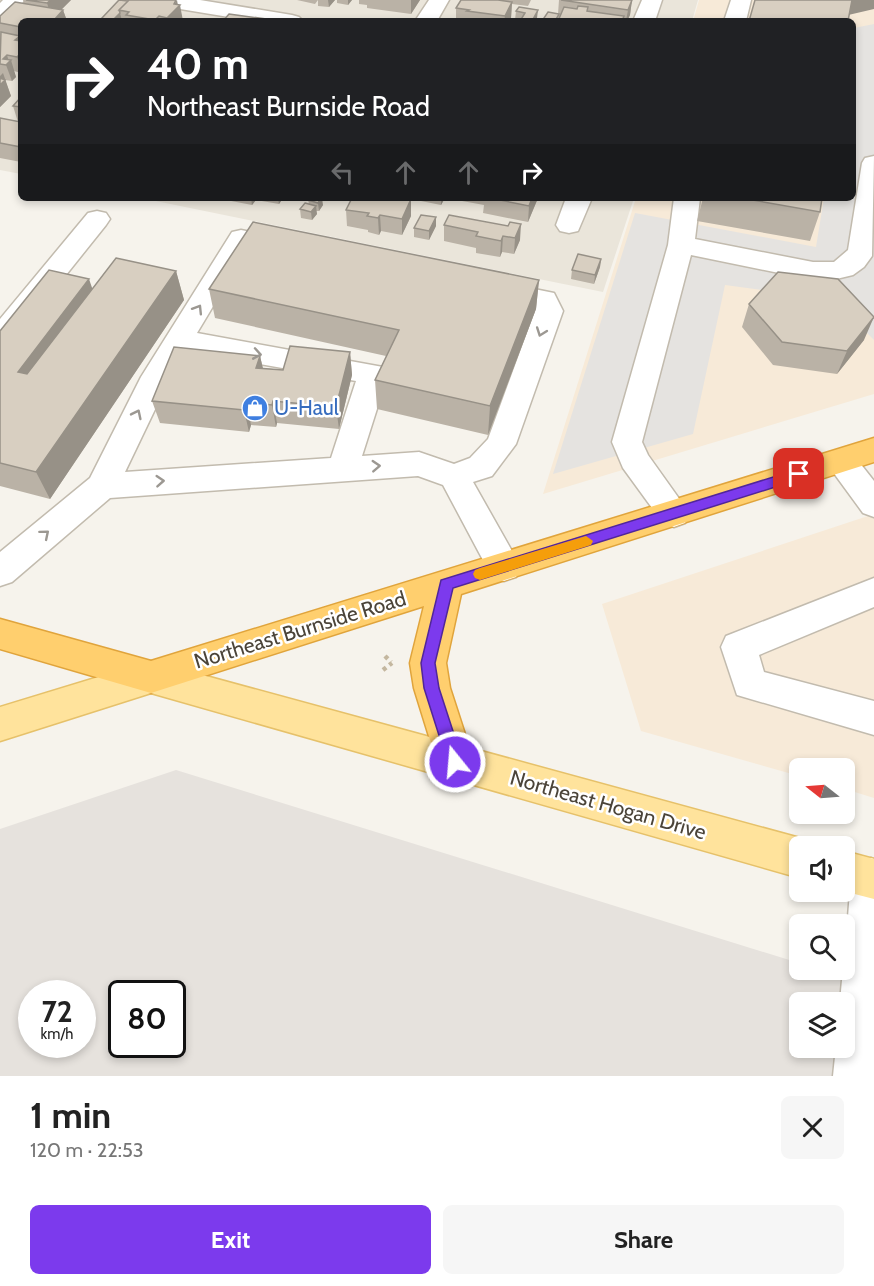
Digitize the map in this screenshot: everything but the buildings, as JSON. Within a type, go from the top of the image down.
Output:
[{"type":"highway","name":"Northeast Burnside Road","points":[[151,677],[874,450]]},
{"type":"highway","points":[[446,584],[428,663],[432,688],[455,762]]},
{"type":"highway","name":"Northeast Hogan Drive","points":[[0,634],[151,677]]},
{"type":"main road","name":"Northeast Burnside Road","points":[[0,724],[151,677]]},
{"type":"main road","name":"Northeast Hogan Drive","points":[[151,677],[789,855]]},
{"type":"lane","points":[[0,14],[15,0]]},
{"type":"lane","points":[[162,0],[272,18]]},
{"type":"lane","points":[[428,18],[439,0]]},
{"type":"lane","points":[[645,18],[652,0]]},
{"type":"lane","points":[[736,18],[741,0]]},
{"type":"lane","points":[[681,245],[813,271],[830,273],[844,269],[860,255],[873,189],[874,163]]},
{"type":"lane","points":[[569,225],[578,201]]},
{"type":"lane","points":[[674,514],[634,460],[627,442],[681,245],[687,201]]},
{"type":"lane","points":[[0,339],[97,219]]},
{"type":"lane","points":[[0,572],[102,486],[156,377],[241,238],[311,253]]},
{"type":"lane","points":[[102,486],[419,464],[454,476],[481,467],[501,444],[549,311],[544,300],[474,286]]},
{"type":"lane","points":[[178,340],[373,374],[343,468]]},
{"type":"lane","points":[[841,461],[874,504]]},
{"type":"lane","points":[[454,476],[504,567]]},
{"type":"lane","points":[[874,592],[739,648],[750,684],[874,718]]},
{"type":"lane","points":[[856,1076],[863,876]]},
{"type":"path","points":[[383,670],[392,663],[385,656]]},
{"type":"shaded area","points":[[0,0],[698,0],[693,18],[18,18],[18,173],[0,170]]},
{"type":"shaded area","points":[[699,0],[874,0],[874,394],[543,494],[635,201],[856,201],[856,18],[694,18]]},
{"type":"shaded area","points":[[874,24],[874,340],[834,300],[725,285],[693,434],[553,474],[635,213],[816,247],[824,201],[856,201],[856,28]]},
{"type":"shaded area","points":[[156,201],[633,201],[603,292]]},
{"type":"shaded area","points":[[874,514],[874,798],[855,792],[855,758],[789,758],[789,773],[641,731],[602,604]]},
{"type":"shaded area","points":[[176,770],[789,960],[789,980],[854,980],[874,986],[874,1076],[0,1076],[0,829]]},
{"type":"slow traffic","points":[[480,574],[586,541]]},
{"type":"place","name":"U-Haul","points":[[255,408]]},
{"type":"route","points":[[455,762],[432,688],[428,663],[446,584],[799,474]]}]
